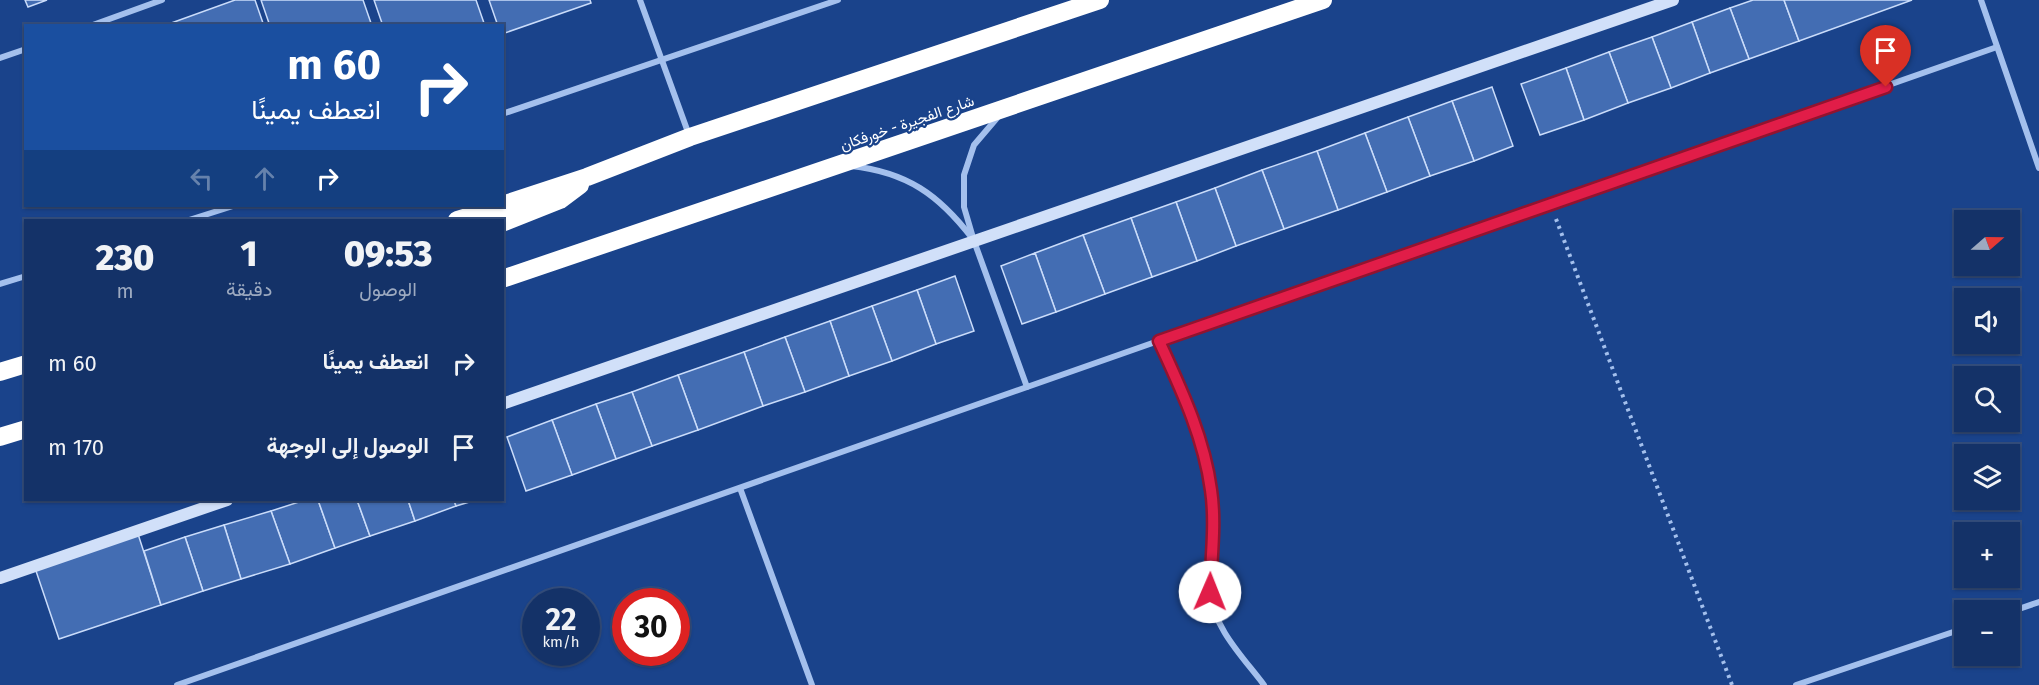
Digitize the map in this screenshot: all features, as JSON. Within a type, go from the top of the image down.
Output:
[{"type":"highway","points":[[504,204],[587,177],[690,137],[1100,0]]},
{"type":"highway","name":"شارع الفجيرة - خورفكان","points":[[504,278],[1323,0]]},
{"type":"highway","points":[[504,222],[560,200],[587,177]]},
{"type":"highway","points":[[459,219],[496,207]]},
{"type":"highway","points":[[0,372],[24,365]]},
{"type":"highway","points":[[0,437],[24,430]]},
{"type":"street","points":[[96,24],[162,0]]},
{"type":"street","points":[[640,0],[690,137]]},
{"type":"street","points":[[504,113],[838,0]]},
{"type":"street","points":[[504,403],[1673,0]]},
{"type":"street","points":[[1981,0],[2039,168]]},
{"type":"street","points":[[177,685],[1997,47]]},
{"type":"street","points":[[0,58],[24,49]]},
{"type":"street","points":[[1020,103],[994,120],[974,145],[964,175],[964,207],[1027,387]]},
{"type":"street","points":[[839,165],[870,168],[901,177],[928,193],[953,213],[974,241]]},
{"type":"street","points":[[192,219],[230,207]]},
{"type":"street","points":[[0,284],[24,277]]},
{"type":"street","points":[[1159,341],[1189,408],[1204,452],[1211,492],[1213,530],[1210,592],[1218,620],[1229,641],[1264,685]]},
{"type":"street","points":[[740,488],[812,685]]},
{"type":"street","points":[[0,578],[224,501]]},
{"type":"street","points":[[2020,609],[2039,602]]},
{"type":"street","points":[[1796,685],[1954,632]]},
{"type":"path","points":[[1550,204],[1732,685]]},
{"type":"building","points":[[25,0],[47,0],[28,7]]},
{"type":"building","points":[[235,0],[255,0],[263,24],[169,24]]},
{"type":"building","points":[[261,0],[363,0],[371,24],[269,24]]},
{"type":"building","points":[[374,0],[476,0],[484,24],[382,24]]},
{"type":"building","points":[[489,0],[590,0],[591,3],[504,33],[504,24],[497,24]]},
{"type":"building","points":[[1753,0],[1784,0],[1799,41],[1749,59],[1730,8]]},
{"type":"building","points":[[1784,0],[1912,0],[1799,41]]},
{"type":"building","points":[[1730,8],[1749,59],[1710,73],[1692,22]]},
{"type":"building","points":[[1692,22],[1710,73],[1671,88],[1652,37]]},
{"type":"building","points":[[1652,37],[1671,88],[1628,103],[1609,52]]},
{"type":"building","points":[[1609,52],[1628,103],[1584,120],[1566,68]]},
{"type":"building","points":[[1566,68],[1584,120],[1540,135],[1521,84]]},
{"type":"building","points":[[1492,87],[1513,146],[1474,161],[1452,101]]},
{"type":"building","points":[[1452,101],[1474,161],[1430,176],[1408,117]]},
{"type":"building","points":[[1408,117],[1430,176],[1387,192],[1365,133]]},
{"type":"building","points":[[1365,133],[1387,192],[1338,210],[1317,151]]},
{"type":"building","points":[[1317,151],[1338,210],[1284,229],[1262,170]]},
{"type":"building","points":[[1262,170],[1284,229],[1236,246],[1215,188]]},
{"type":"building","points":[[1215,188],[1236,246],[1197,261],[1176,202]]},
{"type":"building","points":[[1176,202],[1197,261],[1152,277],[1131,218]]},
{"type":"building","points":[[1131,218],[1152,277],[1105,294],[1083,235]]},
{"type":"building","points":[[1083,235],[1105,294],[1056,312],[1035,253]]},
{"type":"building","points":[[1035,253],[1056,312],[1022,324],[1001,266]]},
{"type":"building","points":[[955,276],[974,331],[936,344],[917,290]]},
{"type":"building","points":[[917,290],[936,344],[892,361],[872,306]]},
{"type":"building","points":[[872,306],[892,361],[849,376],[830,321]]},
{"type":"building","points":[[830,321],[849,376],[805,392],[785,337]]},
{"type":"building","points":[[785,337],[805,392],[763,406],[744,352]]},
{"type":"building","points":[[744,352],[763,406],[698,430],[678,375]]},
{"type":"building","points":[[678,375],[698,430],[652,446],[632,392]]},
{"type":"building","points":[[632,392],[652,446],[616,459],[596,404]]},
{"type":"building","points":[[596,404],[616,459],[572,475],[552,420]]},
{"type":"building","points":[[552,420],[572,475],[526,491],[507,437]]},
{"type":"building","points":[[302,501],[318,501],[335,548],[290,564],[271,511]]},
{"type":"building","points":[[318,501],[357,501],[370,536],[335,548]]},
{"type":"building","points":[[357,501],[408,501],[415,521],[370,536]]},
{"type":"building","points":[[408,501],[454,501],[456,506],[415,521]]},
{"type":"building","points":[[454,501],[473,501],[456,506]]},
{"type":"building","points":[[271,511],[290,564],[241,579],[224,525]]},
{"type":"building","points":[[224,525],[241,579],[203,591],[185,537]]},
{"type":"building","points":[[138,534],[161,605],[59,639],[35,568]]},
{"type":"building","points":[[185,537],[203,591],[161,605],[144,551]]},
{"type":"route","points":[[1210,592],[1213,530],[1211,492],[1204,452],[1189,408],[1159,341],[1886,87]]}]
